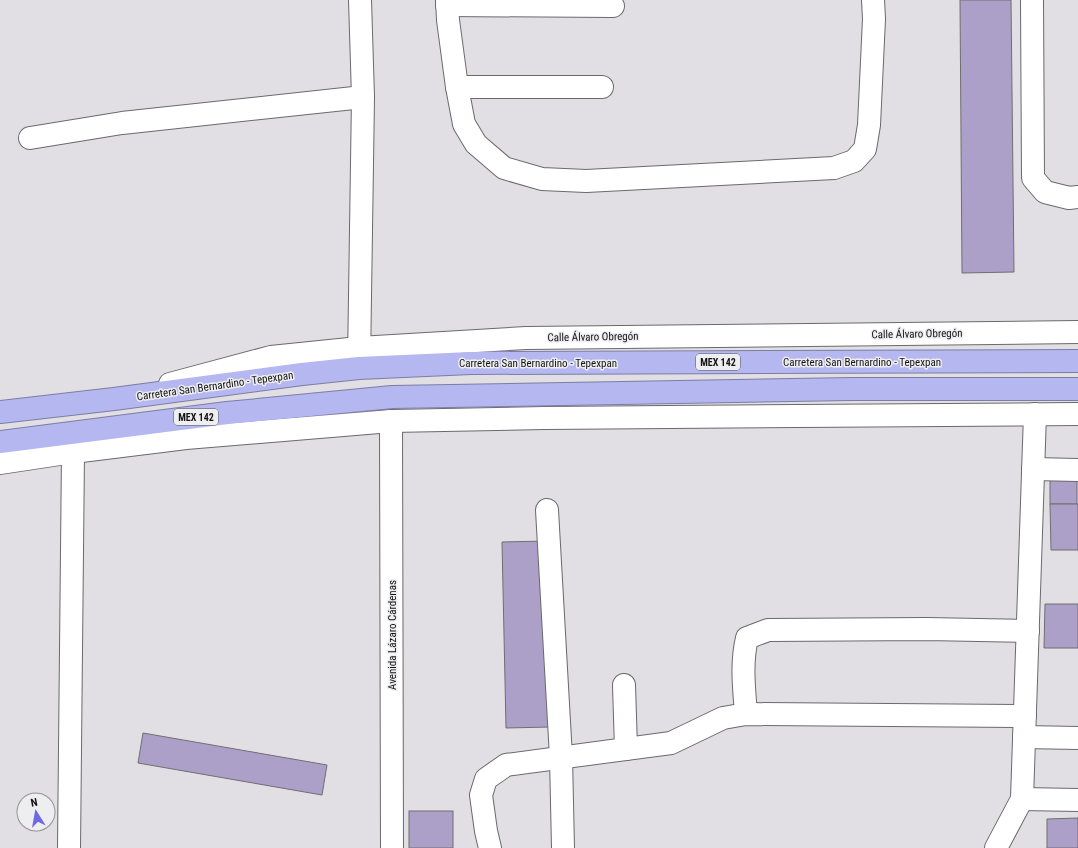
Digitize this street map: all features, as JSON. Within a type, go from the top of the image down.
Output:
[{"type":"highway","name":"Carretera San Bernardino - Tepexpan","points":[[0,412],[294,376],[359,358],[479,363],[1078,361]]},
{"type":"highway","name":"MEX 142","points":[[0,442],[227,413],[392,397],[852,389],[1078,390]]},
{"type":"street","points":[[359,358],[363,97],[360,0]]},
{"type":"street","points":[[613,6],[447,3],[457,86],[464,124],[476,144],[504,168],[542,179],[586,181],[834,168],[854,161],[865,149],[870,125],[874,19],[873,0]]},
{"type":"street","points":[[1032,0],[1033,178],[1045,192],[1069,198],[1078,197]]},
{"type":"street","points":[[457,86],[602,87]]},
{"type":"street","points":[[30,138],[122,123],[363,97]]},
{"type":"street","name":"Calle Álvaro Obregón","points":[[359,358],[526,338],[1078,332]]},
{"type":"street","points":[[996,848],[1022,799],[1035,414]]},
{"type":"street","points":[[0,463],[186,438],[391,421],[544,418],[1078,414]]},
{"type":"street","name":"Avenida Lázaro Cárdenas","points":[[391,421],[392,848]]},
{"type":"street","points":[[69,848],[73,452]]},
{"type":"street","points":[[1033,469],[1078,470]]},
{"type":"street","points":[[547,510],[561,757],[563,848]]},
{"type":"street","points":[[746,714],[743,674],[747,638],[768,630],[927,629],[1028,632]]},
{"type":"street","points":[[624,685],[626,749]]},
{"type":"street","points":[[490,848],[481,795],[486,779],[506,765],[671,743],[723,718],[746,714],[1025,726],[1078,738]]},
{"type":"street","points":[[1022,799],[1078,800]]},
{"type":"building","points":[[960,0],[1011,0],[1014,272],[962,273]]},
{"type":"building","points":[[1050,479],[1077,479],[1077,504],[1050,504]]},
{"type":"building","points":[[1050,504],[1078,504],[1078,550],[1051,550]]},
{"type":"building","points":[[547,541],[551,727],[506,728],[502,542]]},
{"type":"building","points":[[1045,604],[1078,604],[1078,648],[1044,648]]},
{"type":"building","points":[[143,733],[327,765],[322,795],[138,763]]},
{"type":"building","points":[[409,811],[453,811],[453,848],[409,848]]},
{"type":"building","points":[[1078,818],[1078,848],[1047,848],[1047,819]]}]
